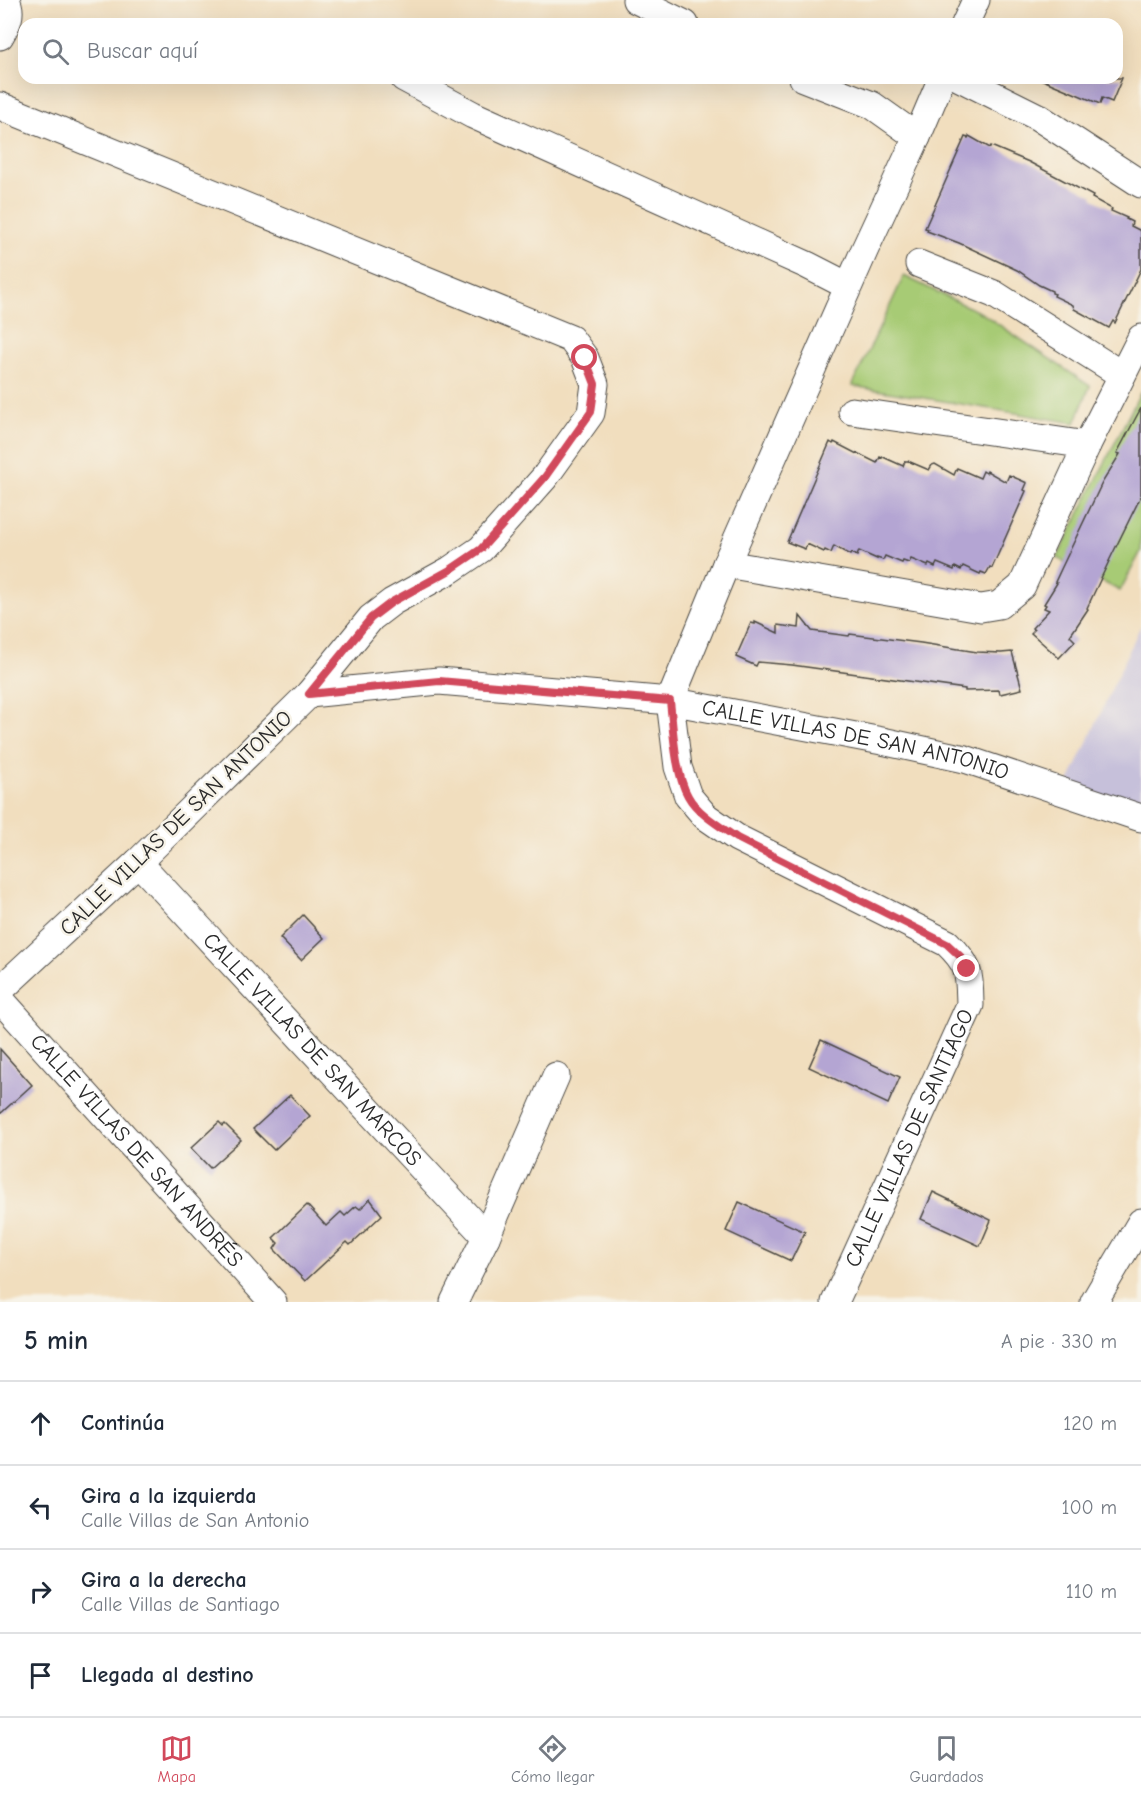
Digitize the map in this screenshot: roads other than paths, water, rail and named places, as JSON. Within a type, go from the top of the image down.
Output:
[{"type":"street","points":[[0,36],[9,21],[9,5],[6,0]]},
{"type":"street","points":[[636,0],[673,18]]},
{"type":"street","points":[[968,18],[976,0]]},
{"type":"street","points":[[415,84],[473,115],[807,265],[848,286]]},
{"type":"street","points":[[818,84],[872,105],[918,137]]},
{"type":"street","points":[[670,701],[726,564],[848,286],[918,137],[940,84]]},
{"type":"street","points":[[972,84],[1038,117],[1141,184]]},
{"type":"street","points":[[0,106],[571,339],[585,358],[595,384],[591,412],[545,477],[481,549],[450,570],[392,602],[371,618],[309,694]]},
{"type":"street","points":[[919,264],[994,294],[1122,375]]},
{"type":"street","points":[[726,564],[981,608],[999,604],[1022,586],[1087,445],[1141,338]]},
{"type":"street","points":[[852,411],[1087,445]]},
{"type":"street","name":"CALLE VILLAS DE SAN ANTONIO","points":[[0,990],[138,862],[309,694],[439,681],[670,701],[965,759],[1140,816]]},
{"type":"street","name":"CALLE VILLAS DE SANTIAGO","points":[[670,701],[678,767],[688,796],[705,816],[737,838],[947,944],[961,957],[967,969],[969,1005],[835,1302]]},
{"type":"street","name":"CALLE VILLAS DE SAN MARCOS","points":[[138,862],[486,1237]]},
{"type":"street","name":"CALLE VILLAS DE SAN ANDRÉS","points":[[0,999],[273,1302]]},
{"type":"street","points":[[454,1302],[486,1237],[556,1076]]},
{"type":"street","points":[[1094,1302],[1141,1222]]}]
